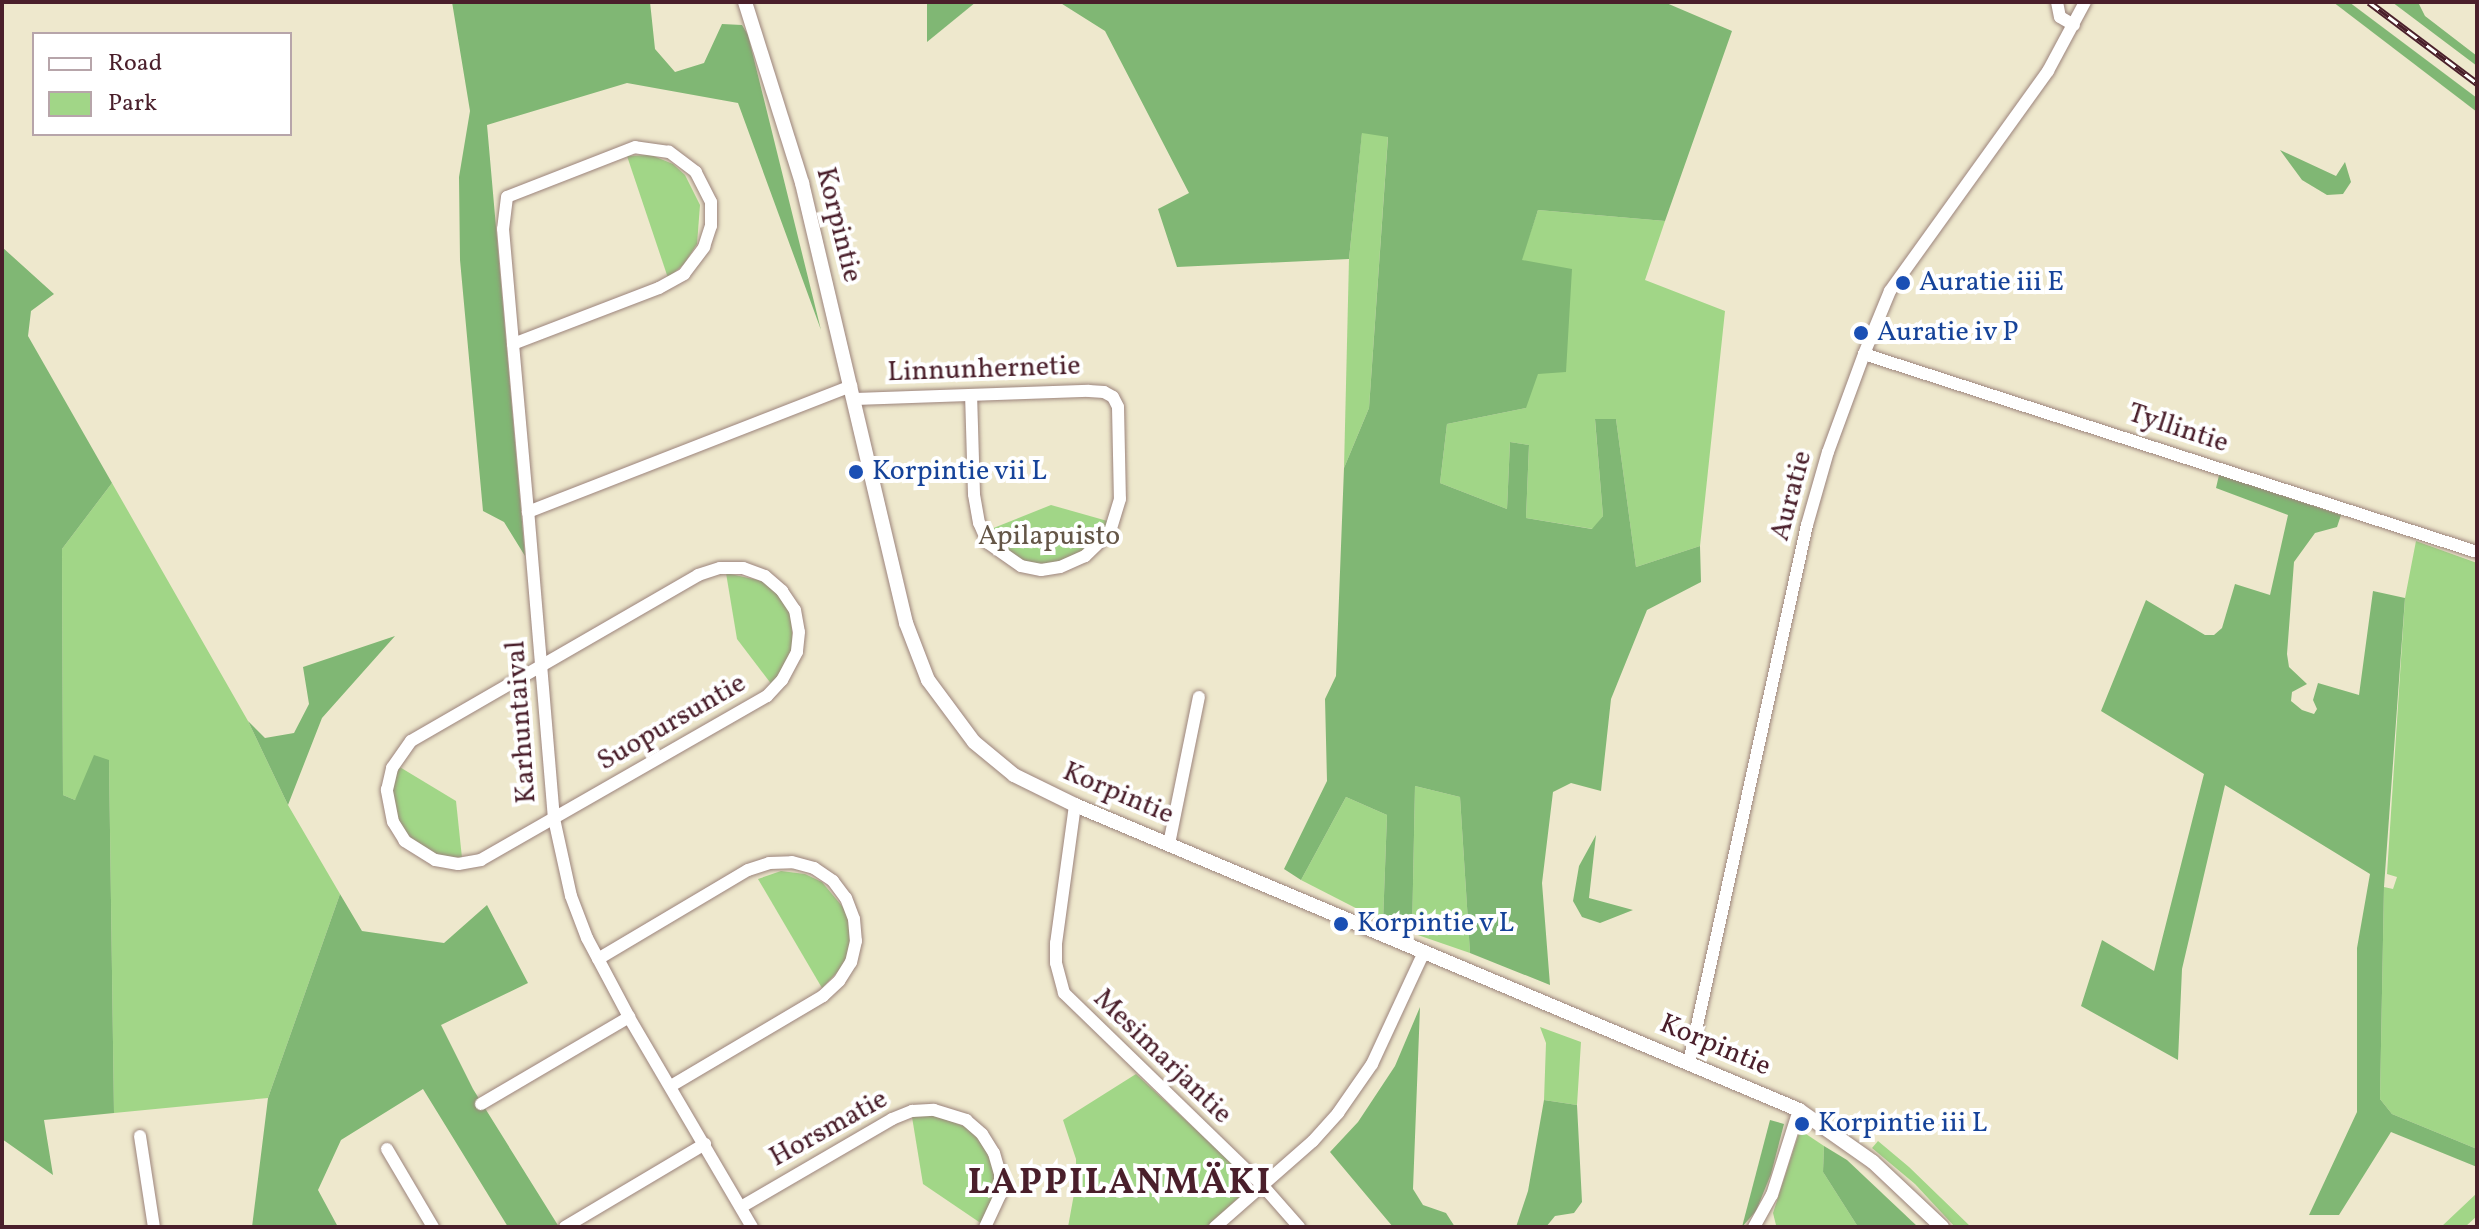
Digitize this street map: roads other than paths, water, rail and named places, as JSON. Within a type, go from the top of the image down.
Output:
[{"type":"street","name":"Korpintie","points":[[745,2],[802,183],[906,623],[928,680],[957,723],[994,760],[1035,787],[1799,1110],[1873,1162],[1942,1227]]},
{"type":"street","points":[[2057,2],[2060,17],[2074,25]]},
{"type":"street","name":"Auratie","points":[[1689,1062],[1807,525],[1828,452],[1864,354],[1890,291],[2048,71],[2085,2]]},
{"type":"street","name":"Karhuntaival","points":[[513,344],[659,288],[684,274],[698,257],[711,226],[711,202],[696,172],[669,152],[635,147],[507,197],[503,229],[554,819],[571,896],[598,959],[629,1017],[752,1227]]},
{"type":"street","name":"Tyllintie","points":[[1864,354],[2477,552]]},
{"type":"street","name":"Linnunhernetie","points":[[853,392],[971,395],[1089,391],[1104,392],[1113,397],[1118,407],[1121,469],[1116,518],[1110,532],[1085,556],[1060,567],[1041,570],[1021,566],[988,543],[979,523],[974,494],[971,395]]},
{"type":"street","points":[[528,512],[853,392]]},
{"type":"street","name":"Suopursuntie","points":[[720,568],[743,568],[765,576],[786,595],[798,620],[794,659],[782,680],[767,696],[554,819],[481,860],[446,863],[424,856],[405,841],[393,822],[387,801],[392,768],[411,741],[698,575],[720,568]]},
{"type":"street","points":[[1169,844],[1199,697]]},
{"type":"street","name":"Mesimarjantie","points":[[1075,805],[1056,943],[1056,963],[1064,993],[1073,1006],[1263,1186],[1299,1227]]},
{"type":"street","points":[[598,959],[748,870],[769,863],[792,862],[814,868],[833,881],[846,898],[854,919],[856,941],[851,962],[839,981],[823,996],[671,1086]]},
{"type":"street","points":[[1215,1227],[1313,1141],[1372,1064],[1424,952]]},
{"type":"street","points":[[481,1104],[629,1017]]},
{"type":"street","name":"Horsmatie","points":[[741,1207],[892,1119],[912,1111],[934,1110],[956,1115],[975,1127],[994,1153],[1000,1174],[1000,1195],[985,1227]]},
{"type":"street","points":[[1754,1227],[1772,1195],[1799,1110]]},
{"type":"street","points":[[140,1136],[154,1227]]},
{"type":"street","points":[[565,1227],[705,1144]]},
{"type":"street","points":[[387,1149],[433,1227]]},
{"type":"railway","points":[[2369,2],[2477,83]]},
{"type":"place","name":"Auratie iii E","points":[[1903,283]]},
{"type":"place","name":"Auratie iv P","points":[[1861,333]]},
{"type":"place","name":"Korpintie vii L","points":[[856,472]]},
{"type":"place","name":"Korpintie v L","points":[[1341,924]]},
{"type":"place","name":"Korpintie iii L","points":[[1802,1124]]},
{"type":"district","name":"LAPPILANMÄKI","points":[[1120,1185]]},
{"type":"park label","name":"Apilapuisto","points":[[1049,537]]}]
